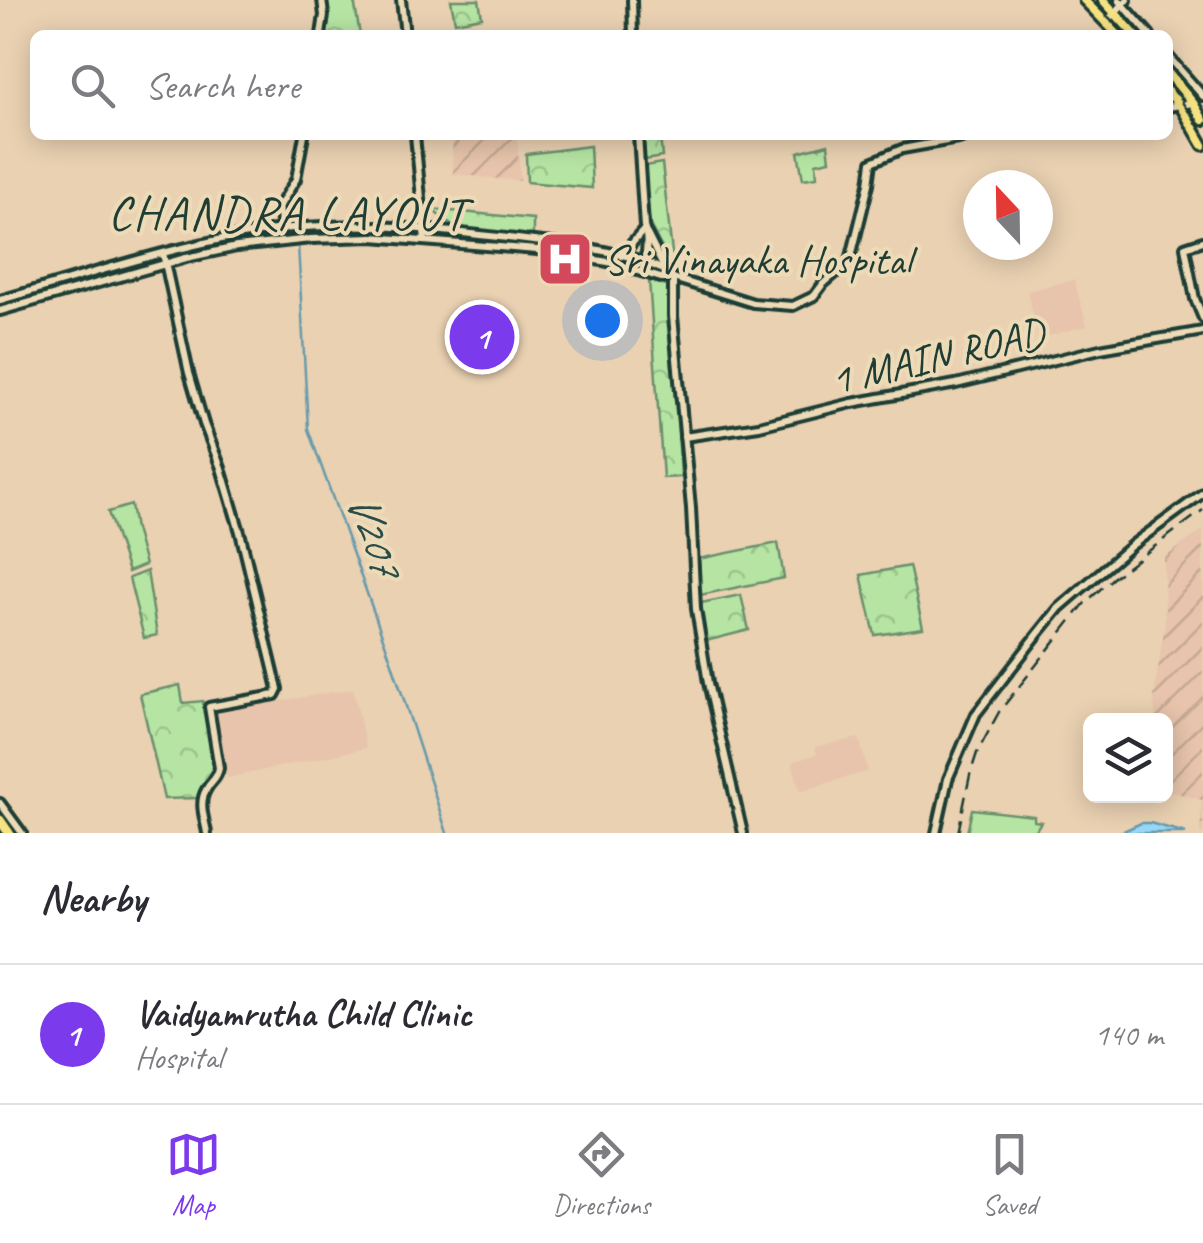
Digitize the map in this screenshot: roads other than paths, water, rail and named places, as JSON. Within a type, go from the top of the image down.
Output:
[{"type":"highway","points":[[0,820],[9,833]]},
{"type":"main road","points":[[322,0],[322,30]]},
{"type":"main road","points":[[401,0],[404,30]]},
{"type":"main road","points":[[632,0],[633,30]]},
{"type":"main road","points":[[1084,0],[1113,30]]},
{"type":"main road","points":[[1104,0],[1131,30]]},
{"type":"main road","points":[[1106,22],[1123,1],[1146,30]]},
{"type":"main road","points":[[1173,62],[1203,96]]},
{"type":"main road","points":[[1173,80],[1203,120]]},
{"type":"main road","points":[[1173,97],[1203,144]]},
{"type":"main road","points":[[1173,106],[1193,102]]},
{"type":"main road","points":[[282,230],[279,208],[296,179],[303,140]]},
{"type":"main road","points":[[415,140],[425,240]]},
{"type":"main road","points":[[638,140],[643,272]]},
{"type":"main road","points":[[0,311],[165,263],[236,247],[311,238],[372,237],[577,256],[673,278],[753,303],[782,307],[814,296],[822,284],[850,261],[872,162],[902,148],[950,140]]},
{"type":"main road","points":[[0,300],[163,253],[234,237],[346,226],[576,246],[665,270]]},
{"type":"main road","points":[[621,256],[644,231]]},
{"type":"main road","points":[[644,231],[673,278],[701,649],[743,833]]},
{"type":"main road","points":[[1203,241],[1185,247],[1203,318]]},
{"type":"main road","points":[[163,253],[189,372],[240,532],[278,692],[209,707],[219,773],[203,798],[208,833]]},
{"type":"main road","name":"1 MAIN ROAD","points":[[684,437],[759,426],[1100,349],[1203,331]]},
{"type":"main road","points":[[936,833],[948,779],[976,714],[1038,634],[1059,608],[1132,545],[1203,493]]},
{"type":"main road","points":[[0,803],[22,833]]},
{"type":"water","points":[[1150,823],[1186,833],[1119,833]]},
{"type":"waterway","name":"V207","points":[[298,244],[308,429],[392,663],[447,833]]},
{"type":"railway","points":[[1091,0],[1122,30]]},
{"type":"railway","points":[[1173,89],[1203,132]]},
{"type":"railway","points":[[958,833],[977,753],[999,712],[1085,603],[1203,510]]},
{"type":"place","name":"Sri Vinayaka Hospital","points":[[565,259]]},
{"type":"place","name":"Vaidyamrutha Child Clinic","points":[[482,337]]},
{"type":"district","name":"CHANDRA LAYOUT","points":[[288,212]]}]
